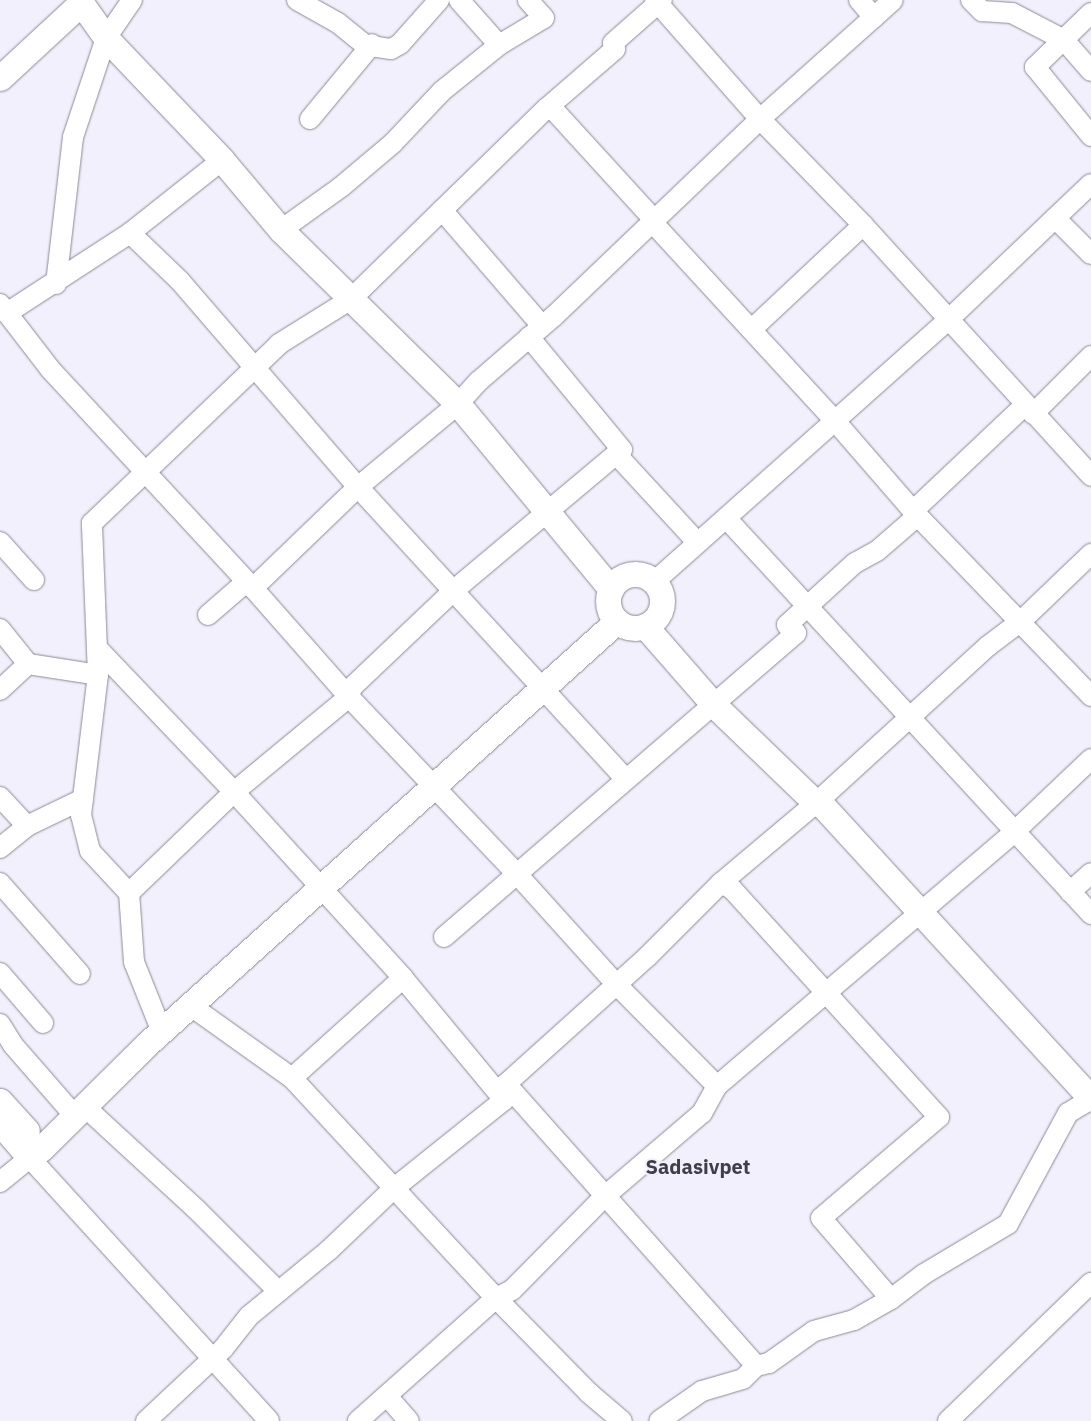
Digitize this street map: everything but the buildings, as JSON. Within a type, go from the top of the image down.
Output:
[{"type":"main road","points":[[73,1],[222,160],[280,230],[458,404],[611,589]]},
{"type":"main road","points":[[0,57],[73,1]]},
{"type":"main road","points":[[0,78],[73,1]]},
{"type":"main road","points":[[626,575],[646,576],[659,589],[661,606],[658,615],[645,626],[635,628],[617,621],[609,606],[611,589],[626,575]]},
{"type":"main road","points":[[36,1153],[162,1032],[617,621]]},
{"type":"main road","points":[[645,626],[713,704],[816,803],[822,806],[1091,1099]]},
{"type":"main road","points":[[0,1101],[36,1153]]},
{"type":"main road","points":[[0,1123],[36,1153]]},
{"type":"street","points":[[56,284],[74,137],[106,38],[132,0]]},
{"type":"street","points":[[297,0],[338,23],[365,46],[372,44],[392,49],[400,44],[439,0]]},
{"type":"street","points":[[459,0],[499,45]]},
{"type":"street","points":[[280,230],[341,187],[393,143],[442,91],[499,45],[544,18],[528,0]]},
{"type":"street","points":[[859,0],[874,17]]},
{"type":"street","points":[[253,588],[358,486],[458,404],[479,381],[536,332],[760,119],[893,0]]},
{"type":"street","points":[[971,0],[982,11],[1012,13],[1064,40],[1091,71]]},
{"type":"street","points":[[162,1032],[134,962],[129,893],[90,851],[81,815],[98,675],[92,523],[278,344],[351,299],[550,106],[616,49],[613,43],[658,1],[760,119],[863,225],[1028,410],[1091,476]]},
{"type":"street","points":[[1091,13],[1035,67],[1091,136]]},
{"type":"street","points":[[310,119],[372,44]]},
{"type":"street","points":[[550,106],[836,422],[913,511],[1091,696]]},
{"type":"street","points":[[222,160],[130,233],[56,284],[4,308],[50,369],[253,588],[349,697],[435,785],[615,983],[717,1086]]},
{"type":"street","points":[[654,582],[697,542],[836,422],[948,320],[1091,184]]},
{"type":"street","points":[[129,893],[234,792],[349,697],[352,688],[453,591],[546,511],[622,450],[536,332],[442,210]]},
{"type":"street","points":[[1055,218],[1091,254]]},
{"type":"street","points":[[752,329],[863,225]]},
{"type":"street","points":[[130,233],[180,281],[254,369],[358,486],[626,780]]},
{"type":"street","points":[[913,511],[1091,356]]},
{"type":"street","points":[[616,454],[697,542]]},
{"type":"street","points":[[444,937],[796,633],[787,624],[855,563],[877,550],[914,519],[913,511]]},
{"type":"street","points":[[726,518],[806,608],[1091,914]]},
{"type":"street","points":[[0,542],[34,580]]},
{"type":"street","points":[[146,1421],[213,1359],[249,1316],[329,1250],[392,1189],[505,1092],[615,983],[647,957],[721,883],[816,803],[988,646],[1019,623],[1091,554]]},
{"type":"street","points":[[208,615],[245,584],[253,588]]},
{"type":"street","points":[[0,629],[28,664],[98,675]]},
{"type":"street","points":[[97,648],[234,792],[756,1366]]},
{"type":"street","points":[[0,690],[28,664]]},
{"type":"street","points":[[358,1421],[496,1298],[512,1290],[604,1197],[702,1113],[717,1086],[825,991],[920,914],[1014,832],[1091,759]]},
{"type":"street","points":[[0,798],[27,826]]},
{"type":"street","points":[[0,848],[27,826],[83,799]]},
{"type":"street","points":[[1070,892],[1091,873]]},
{"type":"street","points":[[0,883],[80,974]]},
{"type":"street","points":[[721,883],[732,889],[939,1117],[820,1218],[891,1299]]},
{"type":"street","points":[[0,974],[43,1023]]},
{"type":"street","points":[[292,1078],[403,978]]},
{"type":"street","points":[[191,1006],[292,1078],[392,1189],[496,1298],[589,1393],[622,1421]]},
{"type":"street","points":[[0,1024],[14,1045],[80,1111],[196,1209],[279,1292]]},
{"type":"street","points":[[659,1421],[702,1391],[743,1379],[756,1366],[769,1363],[814,1331],[854,1320],[891,1299],[924,1274],[1008,1224],[1068,1113],[1091,1099]]},
{"type":"street","points":[[0,1182],[36,1153],[213,1359],[269,1421]]},
{"type":"street","points":[[948,1421],[1091,1283]]},
{"type":"street","points":[[387,1396],[409,1421]]},
{"type":"district","name":"Sadasivpet","points":[[698,1166]]}]
